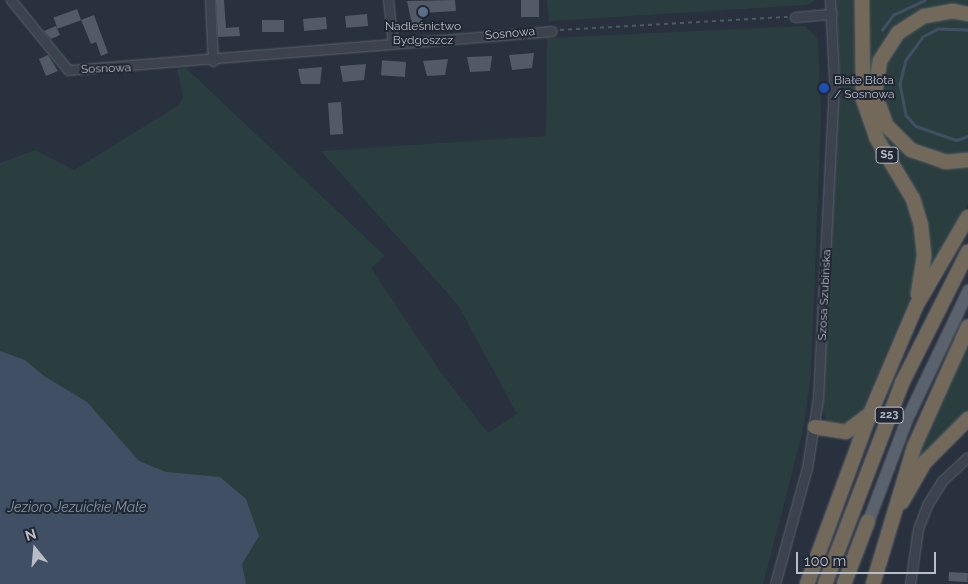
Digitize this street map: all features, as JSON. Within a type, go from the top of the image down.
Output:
[{"type":"highway","name":"S5","points":[[807,584],[870,414],[916,306],[923,265],[922,231],[913,199],[877,139],[863,99],[862,0]]},
{"type":"highway","points":[[968,14],[953,11],[924,16],[898,33],[880,60],[875,94],[886,125],[911,150],[945,162],[968,160]]},
{"type":"highway","points":[[916,306],[968,217]]},
{"type":"highway","name":"223","points":[[825,584],[902,383],[968,252]]},
{"type":"highway","points":[[873,584],[914,447],[968,327]]},
{"type":"highway","points":[[815,427],[846,432],[870,414]]},
{"type":"highway","points":[[886,537],[925,462],[968,419]]},
{"type":"highway","name":"223","points":[[844,584],[868,521]]},
{"type":"main road","name":"223","points":[[868,521],[910,410],[968,290]]},
{"type":"street","name":"Sosnowa","points":[[11,0],[68,70],[213,61],[551,31]]},
{"type":"street","points":[[210,0],[213,61]]},
{"type":"street","points":[[388,0],[393,44]]},
{"type":"street","name":"Szosa Szubińska","points":[[774,584],[815,427],[823,335],[834,89],[830,0]]},
{"type":"street","points":[[795,17],[832,14]]},
{"type":"street","points":[[910,584],[918,529],[927,505],[942,481],[968,457]]},
{"type":"path","name":"Sosnowa","points":[[551,31],[795,17]]},
{"type":"shaded area","points":[[547,0],[815,0],[808,5],[549,21]]},
{"type":"shaded area","points":[[836,0],[856,0],[854,41],[857,95],[909,204],[920,243],[913,291],[862,411],[857,419],[843,426],[827,422],[821,405],[840,71]]},
{"type":"shaded area","points":[[865,0],[968,0],[968,8],[896,27],[877,54],[884,133],[908,156],[923,163],[939,167],[968,166],[968,205],[929,273],[928,227],[880,135],[868,100]]},
{"type":"shaded area","points":[[938,18],[968,18],[968,156],[953,158],[913,146],[886,115],[881,88],[892,48],[912,28]]},
{"type":"shaded area","points":[[805,26],[818,39],[821,117],[811,374],[803,431],[763,584],[241,584],[241,564],[248,554],[0,355],[0,163],[35,150],[74,170],[179,105],[183,98],[177,69],[186,68],[385,256],[371,268],[442,374],[488,433],[517,414],[458,305],[321,151],[546,136],[547,38]]},
{"type":"shaded area","points":[[968,340],[968,412],[927,449],[911,474],[924,433]]},
{"type":"water","name":"Jezioro Jezuickie Małe","points":[[0,351],[25,360],[44,376],[87,402],[139,461],[166,472],[220,477],[246,499],[259,536],[242,564],[246,584],[0,584]]},
{"type":"building","points":[[216,0],[224,0],[226,28],[239,27],[240,36],[218,37]]},
{"type":"building","name":"Nadleśnictwo Bydgoszcz","points":[[455,0],[456,11],[422,13],[422,24],[412,25],[407,1]]},
{"type":"building","points":[[521,0],[539,0],[539,17],[521,17]]},
{"type":"building","points":[[77,9],[81,20],[58,29],[54,18]]},
{"type":"building","points":[[367,14],[368,26],[346,28],[345,16]]},
{"type":"building","points":[[94,15],[108,53],[101,56],[96,42],[91,44],[81,20]]},
{"type":"building","points":[[326,17],[327,29],[304,31],[303,19]]},
{"type":"building","points":[[262,20],[284,20],[284,32],[262,32]]},
{"type":"building","points":[[56,26],[60,35],[51,39],[44,31]]},
{"type":"building","points":[[534,53],[532,68],[512,70],[509,55]]},
{"type":"building","points":[[48,55],[58,71],[46,76],[39,59]]},
{"type":"building","points":[[492,56],[490,71],[470,72],[467,57]]},
{"type":"building","points":[[448,59],[445,75],[427,76],[423,61]]},
{"type":"building","points":[[382,60],[406,62],[405,77],[381,75]]},
{"type":"building","points":[[366,64],[364,80],[343,82],[340,66]]},
{"type":"building","points":[[322,67],[320,84],[301,84],[298,69]]},
{"type":"building","points":[[341,102],[343,134],[330,135],[328,103]]},
{"type":"building","points":[[949,572],[968,573],[968,582],[949,581]]},
{"type":"waterway","points":[[882,30],[893,15],[925,0]]},
{"type":"waterway","points":[[968,30],[938,29],[923,37],[906,60],[900,84],[906,115],[916,126],[956,140],[968,136]]},
{"type":"place","name":"Nadleśnictwo Bydgoszcz","points":[[423,12]]},
{"type":"place","name":"Białe Błota / Sosnowa","points":[[824,88]]}]
